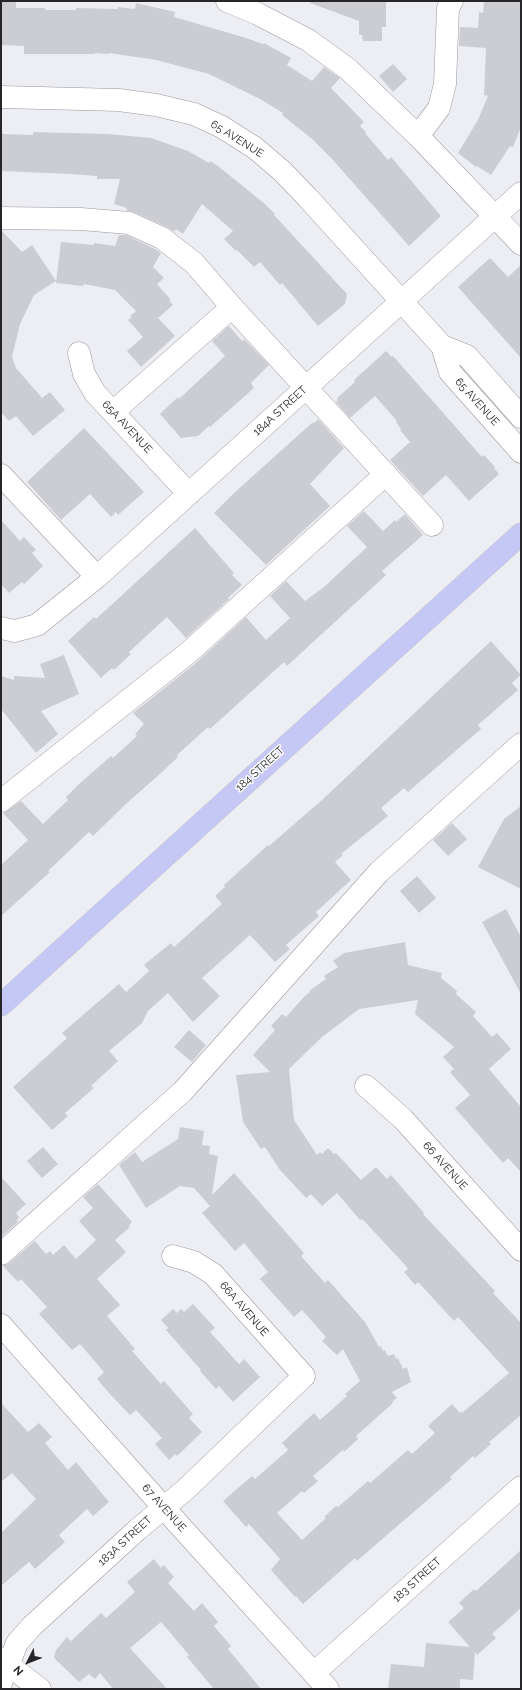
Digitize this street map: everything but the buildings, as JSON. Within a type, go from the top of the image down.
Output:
[{"type":"main road","name":"184 STREET","points":[[1,1004],[521,534]]},
{"type":"street","points":[[227,1],[258,14],[308,40],[348,69],[418,136],[521,244]]},
{"type":"street","points":[[418,136],[439,108],[445,84],[448,8],[452,1]]},
{"type":"street","name":"65 AVENUE","points":[[1,97],[119,100],[149,104],[194,114],[222,127],[255,148],[282,171],[442,346],[450,372],[521,452]]},
{"type":"street","name":"184A STREET","points":[[1,628],[15,631],[37,625],[97,577],[521,193]]},
{"type":"street","points":[[1,218],[81,219],[129,223],[162,238],[194,263],[432,525]]},
{"type":"street","points":[[113,412],[232,306]]},
{"type":"street","name":"65 AVENUE","points":[[442,346],[467,356],[521,417]]},
{"type":"street","name":"65A AVENUE","points":[[79,353],[84,374],[95,393],[189,494]]},
{"type":"street","points":[[1,801],[188,653],[386,474]]},
{"type":"street","points":[[1,475],[97,577]]},
{"type":"street","points":[[1,1254],[183,1091],[379,872],[521,744]]},
{"type":"street","name":"66 AVENUE","points":[[366,1086],[403,1119],[521,1250]]},
{"type":"street","name":"66A AVENUE","points":[[173,1256],[194,1262],[213,1274],[304,1376]]},
{"type":"street","name":"67 AVENUE","points":[[1,1325],[321,1681]]},
{"type":"street","name":"183A STREET","points":[[3,1669],[17,1643],[32,1626],[185,1490],[304,1376]]},
{"type":"street","name":"183 STREET","points":[[321,1681],[521,1487]]},
{"type":"street","points":[[3,1669],[40,1689]]}]
